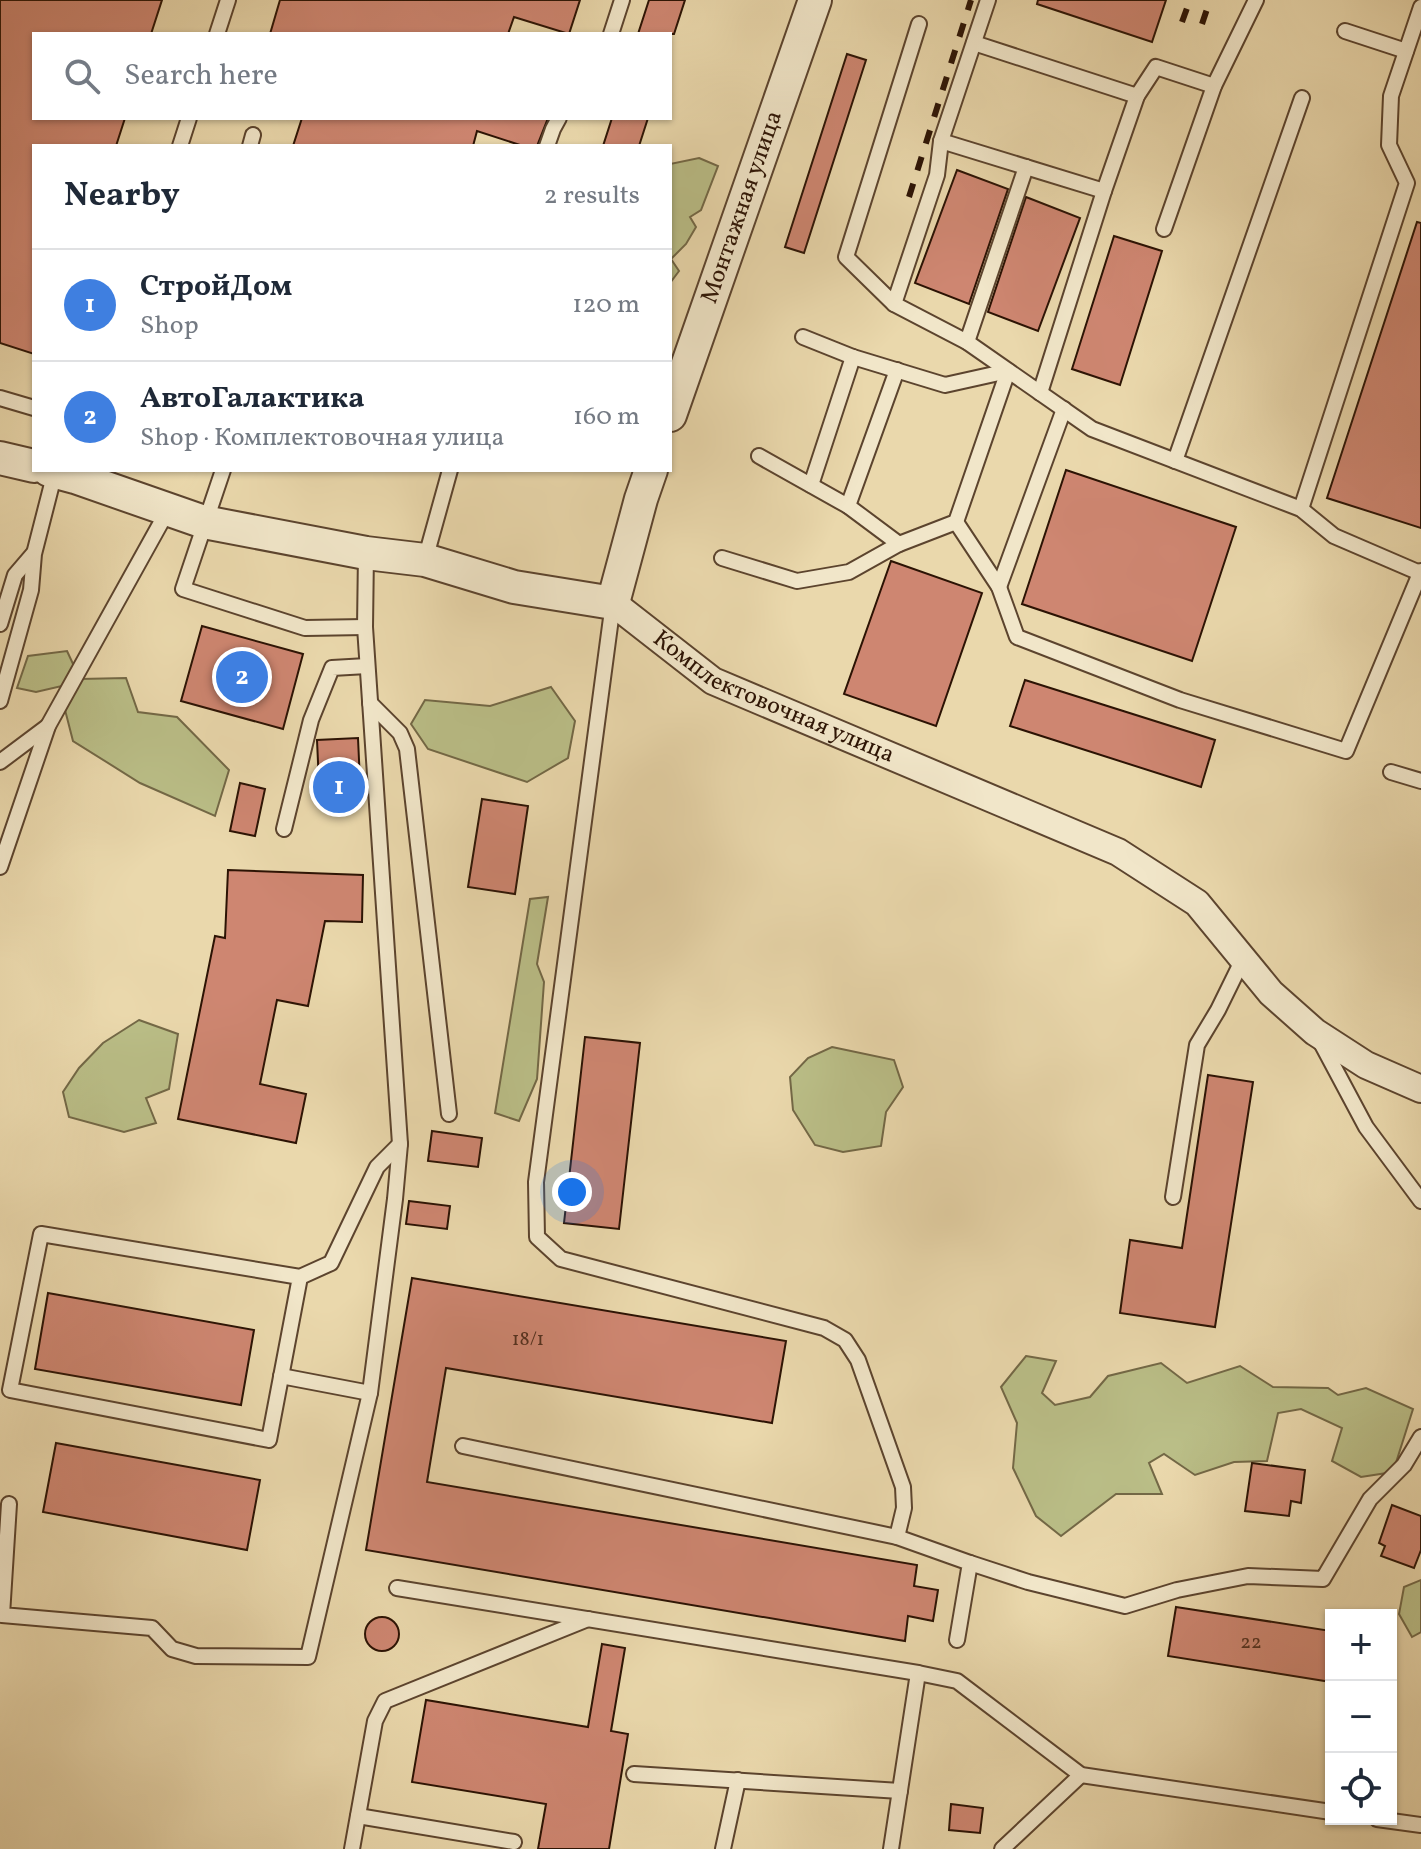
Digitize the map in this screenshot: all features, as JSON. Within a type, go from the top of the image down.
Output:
[{"type":"street","name":"Монтажная улица","points":[[672,409],[815,0]]},
{"type":"street","name":"Комплектовочная улица","points":[[0,458],[32,465]]},
{"type":"street","name":"Комплектовочная улица","points":[[61,472],[204,522],[366,553],[425,560],[514,587],[613,603],[713,681],[1118,852],[1197,903],[1271,993],[1315,1032],[1366,1065],[1421,1089]]},
{"type":"street","points":[[613,603],[650,472]]},
{"type":"lane","points":[[218,32],[228,0]]},
{"type":"lane","points":[[612,32],[622,0]]},
{"type":"lane","points":[[894,304],[937,175],[941,141],[988,0]]},
{"type":"lane","points":[[1164,229],[1214,86],[1256,0]]},
{"type":"lane","points":[[1301,509],[1407,183],[1389,145],[1391,96],[1421,7]]},
{"type":"lane","points":[[919,24],[846,257],[894,304],[967,342],[1092,429],[1301,509],[1334,536],[1420,572],[1346,751],[1180,700],[1017,637],[999,587],[956,522]]},
{"type":"lane","points":[[1345,31],[1406,51]]},
{"type":"lane","points":[[974,43],[1137,96]]},
{"type":"lane","points":[[1040,393],[1137,96],[1156,67],[1214,86]]},
{"type":"lane","points":[[1175,461],[1302,98]]},
{"type":"lane","points":[[181,144],[188,120]]},
{"type":"lane","points":[[548,144],[558,120]]},
{"type":"lane","points":[[941,141],[1104,191]]},
{"type":"lane","points":[[967,342],[1026,167]]},
{"type":"lane","points":[[803,337],[853,357],[945,385],[1008,371]]},
{"type":"lane","points":[[811,485],[853,357]]},
{"type":"lane","points":[[848,506],[897,370]]},
{"type":"lane","points":[[722,558],[797,581],[849,572],[899,544],[956,522],[1008,371]]},
{"type":"lane","points":[[0,398],[32,407]]},
{"type":"lane","points":[[999,587],[1064,409]]},
{"type":"lane","points":[[759,456],[848,506],[899,544]]},
{"type":"lane","points":[[0,701],[31,590],[34,554],[58,472]]},
{"type":"lane","points":[[222,472],[183,589],[305,628],[365,627]]},
{"type":"lane","points":[[425,560],[449,472]]},
{"type":"lane","points":[[0,867],[48,726],[169,510]]},
{"type":"lane","points":[[9,1504],[2,1615],[152,1628],[172,1649],[196,1656],[308,1657],[370,1393],[400,1144],[367,666],[366,553]]},
{"type":"lane","points":[[0,624],[15,575],[34,554]]},
{"type":"lane","points":[[613,603],[536,1182],[537,1237],[561,1259],[824,1328],[845,1340],[858,1360],[903,1487],[904,1508],[897,1537]]},
{"type":"lane","points":[[284,829],[311,720],[332,668],[367,666]]},
{"type":"lane","points":[[370,703],[400,733],[407,749],[449,1114]]},
{"type":"lane","points":[[0,762],[48,726]]},
{"type":"lane","points":[[1391,772],[1421,781]]},
{"type":"lane","points":[[1173,1197],[1197,1045],[1243,959]]},
{"type":"lane","points":[[1315,1032],[1366,1127],[1421,1201]]},
{"type":"lane","points":[[300,1277],[269,1440],[10,1390],[41,1234],[300,1277],[331,1263],[377,1167],[400,1144]]},
{"type":"lane","points":[[281,1376],[370,1393]]},
{"type":"lane","points":[[463,1446],[897,1537],[1028,1582],[1125,1606],[1177,1590],[1248,1576],[1323,1579],[1370,1499],[1404,1465],[1421,1437]]},
{"type":"lane","points":[[957,1640],[970,1563]]},
{"type":"lane","points":[[397,1588],[957,1681],[1081,1775],[1325,1811]]},
{"type":"lane","points":[[352,1849],[375,1721],[385,1701],[589,1619]]},
{"type":"lane","points":[[891,1849],[918,1673]]},
{"type":"lane","points":[[634,1774],[900,1791]]},
{"type":"lane","points":[[1002,1849],[1081,1775]]},
{"type":"lane","points":[[723,1849],[738,1780]]},
{"type":"lane","points":[[358,1816],[514,1842]]},
{"type":"lane","points":[[1397,1822],[1421,1825]]},
{"type":"green space","points":[[699,158],[718,166],[701,210],[690,217],[696,227],[686,244],[672,258],[672,164]]},
{"type":"green space","points":[[672,260],[679,271],[672,280]]},
{"type":"green space","points":[[67,651],[80,679],[126,678],[138,712],[177,717],[229,770],[215,816],[140,783],[73,741],[64,706],[66,685],[36,692],[17,688],[28,656]]},
{"type":"green space","points":[[551,687],[575,721],[568,758],[527,782],[428,749],[411,724],[425,700],[490,706]]},
{"type":"green space","points":[[548,897],[537,964],[544,982],[537,1079],[519,1121],[495,1113],[530,899]]},
{"type":"green space","points":[[139,1020],[178,1034],[169,1089],[146,1098],[156,1123],[124,1132],[69,1117],[63,1092],[79,1068],[103,1043]]},
{"type":"green space","points":[[832,1047],[894,1060],[903,1087],[886,1112],[881,1146],[843,1152],[815,1145],[793,1110],[790,1077],[808,1058]]},
{"type":"green space","points":[[1026,1356],[1056,1361],[1042,1393],[1055,1405],[1090,1397],[1108,1376],[1161,1363],[1187,1383],[1240,1366],[1273,1387],[1328,1388],[1338,1395],[1366,1388],[1413,1409],[1393,1472],[1361,1477],[1332,1461],[1342,1428],[1301,1409],[1278,1413],[1267,1461],[1234,1462],[1195,1475],[1164,1454],[1149,1463],[1162,1494],[1116,1494],[1061,1536],[1036,1516],[1013,1468],[1017,1423],[1001,1387]]},
{"type":"green space","points":[[1421,1580],[1421,1632],[1412,1637],[1399,1614],[1404,1587]]},
{"type":"building","points":[[0,0],[162,0],[152,32],[32,32],[32,120],[124,120],[117,144],[32,144],[32,353],[0,343]]},
{"type":"building","points":[[280,0],[580,0],[570,32],[514,17],[509,32],[271,32]]},
{"type":"building","points":[[649,0],[685,0],[674,34],[639,32]]},
{"type":"building","points":[[1038,0],[1166,0],[1152,42],[1037,4]]},
{"type":"building","points":[[847,54],[866,60],[804,253],[785,247]]},
{"type":"building","points":[[301,120],[547,120],[538,144],[517,144],[477,131],[474,144],[294,144]]},
{"type":"building","points":[[611,120],[647,120],[640,144],[604,144]]},
{"type":"building","points":[[957,170],[1008,189],[969,304],[915,283]]},
{"type":"building","points":[[1026,197],[1080,218],[1038,331],[988,312]]},
{"type":"building","points":[[1417,222],[1421,223],[1421,528],[1327,498]]},
{"type":"building","points":[[1114,236],[1162,251],[1120,385],[1072,369]]},
{"type":"building","points":[[1066,470],[1236,527],[1192,661],[1022,604]]},
{"type":"building","points":[[891,561],[982,593],[936,726],[844,694]]},
{"type":"building","points":[[202,626],[303,654],[283,729],[181,701]]},
{"type":"building","points":[[1025,680],[1215,740],[1201,787],[1010,726]]},
{"type":"building","points":[[358,738],[361,804],[320,806],[317,740]]},
{"type":"building","points":[[240,783],[265,789],[255,836],[230,831]]},
{"type":"building","points":[[482,799],[528,806],[515,894],[468,887]]},
{"type":"building","points":[[228,870],[363,875],[362,922],[325,921],[308,1006],[277,1000],[260,1084],[306,1094],[296,1143],[178,1119],[215,936],[225,938]]},
{"type":"building","points":[[585,1037],[640,1043],[619,1229],[564,1223]]},
{"type":"building","points":[[1208,1075],[1253,1082],[1215,1327],[1120,1313],[1130,1240],[1182,1248]]},
{"type":"building","points":[[432,1131],[482,1138],[478,1167],[428,1161]]},
{"type":"building","points":[[409,1201],[450,1206],[447,1229],[406,1224]]},
{"type":"building","points":[[412,1278],[786,1341],[772,1423],[446,1368],[427,1482],[917,1565],[914,1586],[938,1590],[933,1621],[908,1616],[905,1641],[366,1550]]},
{"type":"building","points":[[48,1293],[254,1330],[241,1405],[35,1369]]},
{"type":"building","points":[[56,1443],[260,1480],[247,1550],[43,1512]]},
{"type":"building","points":[[1252,1463],[1305,1470],[1301,1503],[1291,1501],[1289,1516],[1245,1511]]},
{"type":"building","points":[[1392,1505],[1421,1516],[1421,1550],[1414,1568],[1381,1556],[1385,1546],[1379,1543]]},
{"type":"building","points":[[1176,1607],[1325,1630],[1325,1681],[1168,1656]]},
{"type":"building","points":[[382,1617],[394,1622],[399,1634],[394,1646],[382,1651],[370,1646],[365,1634],[370,1622]]},
{"type":"building","points":[[602,1644],[625,1648],[611,1731],[628,1734],[609,1849],[538,1849],[546,1804],[412,1782],[426,1700],[588,1727]]},
{"type":"building","points":[[951,1804],[983,1808],[980,1833],[949,1830]]},
{"type":"railway","points":[[909,197],[971,0]]},
{"type":"railway","points":[[1182,22],[1190,0]]},
{"type":"railway","points":[[1202,24],[1210,0]]},
{"type":"place","name":"АвтоГалактика","points":[[242,677]]},
{"type":"place","name":"СтройДом","points":[[339,787]]}]
